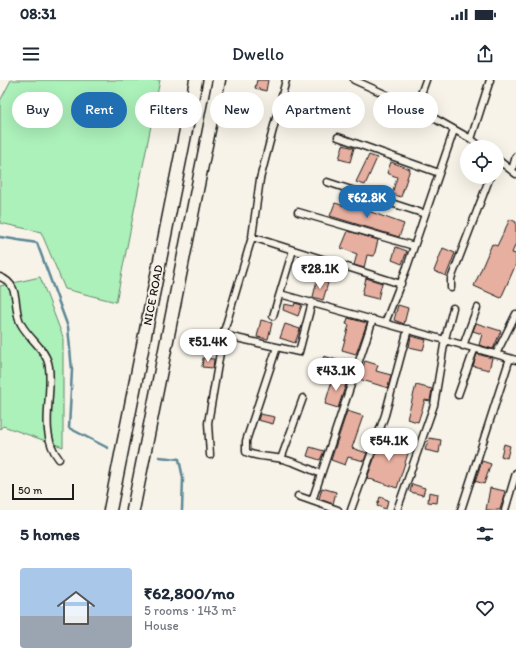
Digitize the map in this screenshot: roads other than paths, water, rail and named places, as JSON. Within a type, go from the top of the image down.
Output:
[{"type":"highway","name":"NICE ROAD","points":[[110,510],[196,80]]},
{"type":"highway","name":"NICE ROAD","points":[[134,510],[219,80]]},
{"type":"street","points":[[210,455],[208,423],[224,335],[252,237],[260,179],[286,80]]},
{"type":"street","points":[[354,80],[381,92]]},
{"type":"street","points":[[422,92],[426,80]]},
{"type":"street","points":[[438,121],[471,139],[490,80]]},
{"type":"street","points":[[385,322],[401,284],[454,130]]},
{"type":"street","points":[[338,137],[439,173]]},
{"type":"street","points":[[514,172],[516,156]]},
{"type":"street","points":[[504,164],[514,172]]},
{"type":"street","points":[[328,182],[426,214]]},
{"type":"street","points":[[451,288],[451,279],[487,184]]},
{"type":"street","points":[[298,212],[414,246]]},
{"type":"street","points":[[252,237],[401,284]]},
{"type":"street","points":[[273,316],[293,250]]},
{"type":"street","points":[[0,276],[12,288],[17,300],[18,314],[21,325],[48,362],[49,439],[54,452],[59,459]]},
{"type":"street","points":[[280,294],[385,322],[474,350],[513,359],[461,510]]},
{"type":"street","points":[[224,335],[299,352],[312,302]]},
{"type":"street","points":[[397,510],[434,405],[444,340],[453,308]]},
{"type":"street","points":[[463,346],[477,308]]},
{"type":"street","points":[[496,354],[516,314]]},
{"type":"street","points":[[312,501],[373,319]]},
{"type":"street","points":[[351,510],[386,415],[408,329]]},
{"type":"street","points":[[277,347],[245,447],[246,452],[252,455],[281,459],[321,474]]},
{"type":"street","points":[[458,395],[474,350]]},
{"type":"street","points":[[281,459],[303,398]]},
{"type":"street","points":[[506,510],[516,473]]},
{"type":"street","points":[[298,496],[338,510]]},
{"type":"waterway","points":[[0,237],[37,243],[68,327],[72,370],[69,428],[108,448]]},
{"type":"waterway","points":[[159,457],[179,459],[183,478],[182,510]]}]
